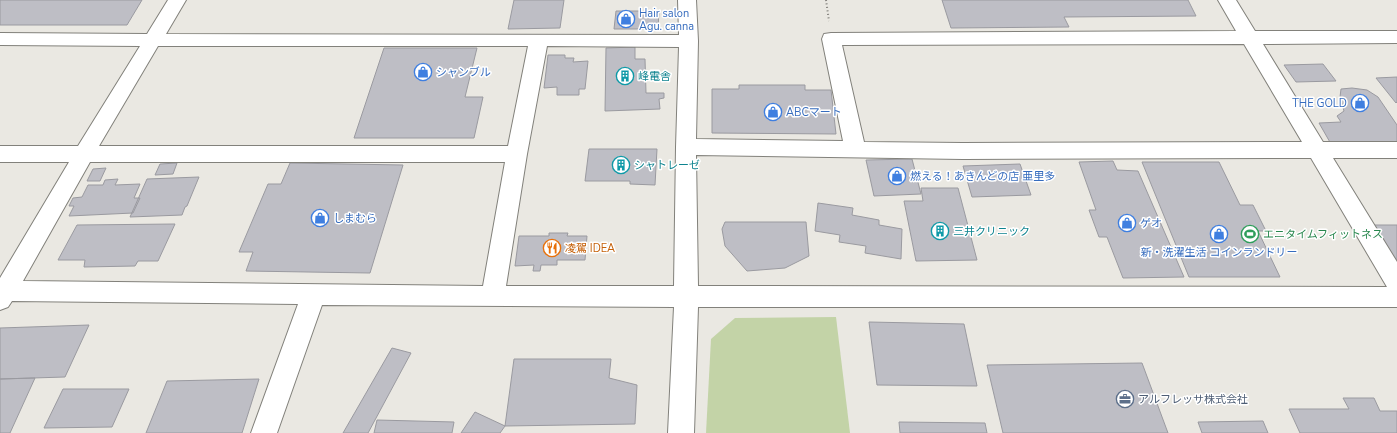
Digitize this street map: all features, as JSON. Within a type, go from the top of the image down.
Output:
[{"type":"street","points":[[2,294],[84,154],[154,41],[177,0]]},
{"type":"street","points":[[682,433],[686,297],[686,147],[689,41],[688,0]]},
{"type":"street","points":[[1227,0],[1397,283]]},
{"type":"street","points":[[938,50],[1253,43],[1397,37]]},
{"type":"street","points":[[855,149],[831,38],[1253,43]]},
{"type":"street","points":[[0,39],[154,41],[689,41]]},
{"type":"street","points":[[494,296],[517,154],[539,40]]},
{"type":"street","points":[[686,147],[963,151],[1397,150]]},
{"type":"street","points":[[0,154],[517,154]]},
{"type":"street","points":[[2,294],[314,294],[686,297],[1397,297]]},
{"type":"street","points":[[264,433],[314,294]]},
{"type":"green space","points":[[836,317],[850,433],[706,433],[711,339],[735,318]]},
{"type":"building","points":[[0,0],[142,0],[127,25],[0,25]]},
{"type":"building","points":[[514,0],[564,0],[560,28],[508,29]]},
{"type":"building","points":[[942,0],[1188,0],[1196,16],[1064,17],[1069,27],[951,28]]},
{"type":"building","points":[[616,11],[659,11],[658,29],[614,29]]},
{"type":"building","name":"峰電舎","points":[[635,47],[635,59],[645,59],[646,93],[664,93],[664,98],[659,99],[660,109],[605,111],[606,48]]},
{"type":"building","name":"シャンブル","points":[[384,48],[477,48],[465,97],[483,97],[474,138],[354,138]]},
{"type":"building","points":[[548,55],[565,55],[565,58],[574,58],[573,62],[588,61],[585,89],[579,89],[579,95],[557,95],[557,87],[544,88]]},
{"type":"building","points":[[1323,64],[1336,81],[1296,82],[1284,65]]},
{"type":"building","points":[[1397,77],[1397,102],[1396,103],[1376,78]]},
{"type":"building","name":"ABCマート","points":[[739,85],[805,85],[805,90],[831,90],[836,134],[712,133],[712,89],[739,89]]},
{"type":"building","points":[[1352,88],[1367,90],[1378,97],[1397,125],[1397,143],[1331,144],[1319,123],[1341,122],[1337,116],[1344,111],[1340,97],[1341,89]]},
{"type":"building","name":"シャトレーゼ","points":[[589,149],[657,149],[655,185],[630,184],[630,181],[585,181]]},
{"type":"building","points":[[912,159],[921,194],[874,196],[866,160]]},
{"type":"building","name":"ゲオ","points":[[1113,161],[1117,170],[1138,171],[1184,277],[1123,278],[1107,237],[1099,237],[1089,210],[1096,210],[1079,162]]},
{"type":"building","points":[[1142,162],[1219,162],[1240,205],[1253,205],[1266,231],[1258,231],[1280,277],[1189,277]]},
{"type":"building","points":[[177,163],[173,174],[155,175],[160,164]]},
{"type":"building","name":"しまむら","points":[[290,163],[403,165],[370,273],[246,271],[253,252],[239,252],[268,184],[281,184]]},
{"type":"building","points":[[1020,164],[1031,195],[972,197],[963,166]]},
{"type":"building","points":[[106,168],[100,181],[87,181],[93,169]]},
{"type":"building","points":[[199,177],[182,215],[130,217],[147,179]]},
{"type":"building","points":[[118,179],[115,185],[140,184],[134,198],[140,198],[133,213],[69,216],[74,206],[69,206],[73,198],[82,197],[88,185],[103,185],[105,180]]},
{"type":"building","name":"三井クリニック","points":[[921,188],[958,188],[977,260],[916,261],[904,201],[923,201]]},
{"type":"building","points":[[818,203],[853,208],[852,215],[879,220],[879,225],[902,229],[901,259],[865,253],[866,246],[839,242],[840,235],[815,231]]},
{"type":"building","points":[[725,222],[806,222],[809,256],[785,268],[747,271],[725,246],[722,229]]},
{"type":"building","points":[[175,224],[158,261],[138,261],[135,266],[84,267],[85,260],[58,260],[77,225]]},
{"type":"building","points":[[1367,225],[1397,225],[1397,264]]},
{"type":"building","name":"凌駕 IDEA","points":[[549,233],[568,233],[567,236],[587,236],[585,260],[557,260],[557,265],[541,265],[540,271],[533,271],[534,265],[515,266],[519,236],[549,236]]},
{"type":"building","points":[[869,322],[964,324],[977,386],[877,385]]},
{"type":"building","points":[[89,325],[65,377],[0,379],[0,328]]},
{"type":"building","points":[[392,348],[411,353],[368,433],[343,433]]},
{"type":"building","points":[[514,359],[611,359],[609,378],[637,385],[635,424],[505,426]]},
{"type":"building","points":[[1142,363],[1168,433],[1003,433],[987,365]]},
{"type":"building","points":[[35,378],[10,433],[0,433],[0,379]]},
{"type":"building","points":[[259,379],[242,433],[146,433],[167,381]]},
{"type":"building","points":[[63,389],[129,389],[112,427],[44,428]]},
{"type":"building","points":[[1343,398],[1374,398],[1380,411],[1397,411],[1397,433],[1300,433],[1289,409],[1349,409]]},
{"type":"building","points":[[475,412],[505,426],[500,433],[461,433]]},
{"type":"building","points":[[377,420],[454,422],[452,433],[374,433]]},
{"type":"building","points":[[1263,421],[1268,433],[1202,433],[1198,422]]},
{"type":"building","points":[[899,422],[985,423],[987,433],[900,433]]},
{"type":"place","name":"Hair salon Agu. canna","points":[[626,19]]},
{"type":"place","name":"シャンブル","points":[[423,72]]},
{"type":"place","name":"峰電舎","points":[[625,76]]},
{"type":"place","name":"THE GOLD","points":[[1360,103]]},
{"type":"place","name":"ABCマート","points":[[773,112]]},
{"type":"place","name":"シャトレーゼ","points":[[621,165]]},
{"type":"place","name":"燃える！あきんどの店 亜里多","points":[[897,176]]},
{"type":"place","name":"しまむら","points":[[320,218]]},
{"type":"place","name":"ゲオ","points":[[1127,223]]},
{"type":"place","name":"三井クリニック","points":[[940,231]]},
{"type":"place","name":"新・洗濯生活 コインランドリー","points":[[1219,234]]},
{"type":"place","name":"エニタイムフィットネス","points":[[1250,234]]},
{"type":"place","name":"凌駕 IDEA","points":[[552,248]]},
{"type":"place","name":"アルフレッサ株式会社","points":[[1125,399]]}]
